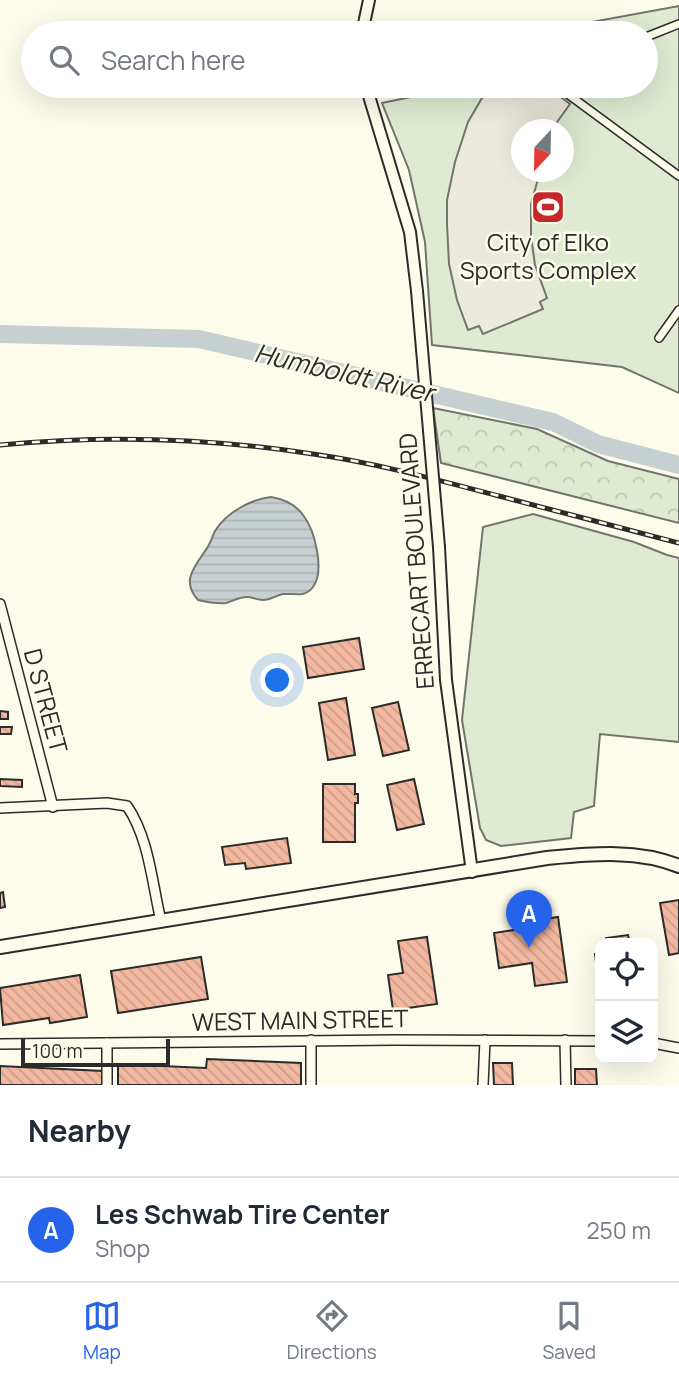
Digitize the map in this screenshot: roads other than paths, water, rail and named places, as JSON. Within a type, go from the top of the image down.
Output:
[{"type":"main road","points":[[0,947],[547,858],[606,853],[642,857],[679,866]]},
{"type":"street","points":[[365,21],[369,0]]},
{"type":"street","points":[[658,32],[679,24]]},
{"type":"street","name":"ERRECART BOULEVARD","points":[[370,98],[410,232],[439,547],[446,680],[472,872]]},
{"type":"street","points":[[573,98],[679,176]]},
{"type":"street","points":[[659,338],[679,310]]},
{"type":"street","name":"D STREET","points":[[0,604],[53,807]]},
{"type":"street","points":[[0,808],[107,803],[127,806],[135,818],[144,847],[160,920]]},
{"type":"street","points":[[311,1040],[312,1085]]},
{"type":"street","name":"WEST MAIN STREET","points":[[0,1044],[311,1040],[595,1041]]},
{"type":"street","points":[[483,1085],[485,1040]]},
{"type":"street","points":[[565,1040],[566,1085]]},
{"type":"street","points":[[107,1042],[107,1085]]},
{"type":"street","points":[[658,1044],[679,1048]]},
{"type":"waterway","name":"Humboldt River","points":[[0,334],[199,339],[553,422],[598,444],[679,465]]},
{"type":"railway","points":[[0,445],[117,439],[196,441],[313,454],[407,472],[679,543]]},
{"type":"place","name":"City of Elko Sports Complex","points":[[548,207]]},
{"type":"place","name":"Les Schwab Tire Center","points":[[529,948]]}]
